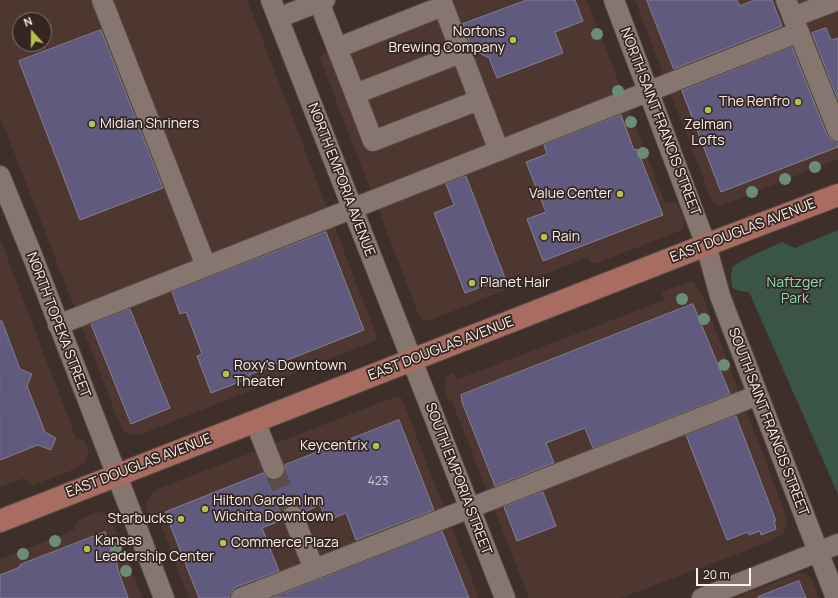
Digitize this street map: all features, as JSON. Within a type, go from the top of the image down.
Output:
[{"type":"main road","name":"EAST DOUGLAS AVENUE","points":[[0,521],[116,474],[838,195]]},
{"type":"street","points":[[102,0],[206,266]]},
{"type":"street","name":"NORTH EMPORIA AVENUE","points":[[272,0],[411,360]]},
{"type":"street","name":"NORTH SAINT FRANCIS STREET","points":[[614,0],[706,245]]},
{"type":"street","points":[[58,325],[648,92],[793,16],[838,0]]},
{"type":"street","points":[[278,18],[322,1],[337,48],[373,140],[479,100]]},
{"type":"street","points":[[337,48],[442,3],[499,151]]},
{"type":"street","points":[[793,16],[838,131]]},
{"type":"street","points":[[355,94],[462,53]]},
{"type":"street","name":"NORTH TOPEKA STREET","points":[[0,176],[164,598]]},
{"type":"street","name":"SOUTH SAINT FRANCIS STREET","points":[[706,245],[720,296],[836,598]]},
{"type":"street","name":"SOUTH EMPORIA STREET","points":[[411,360],[505,598]]},
{"type":"street","points":[[241,598],[758,395]]},
{"type":"street","points":[[255,421],[274,469]]},
{"type":"street","points":[[293,516],[314,569]]},
{"type":"street","points":[[702,598],[838,544]]},
{"type":"shaded area","points":[[0,0],[247,0],[377,338],[375,341],[139,435],[126,433],[121,427],[0,116]]},
{"type":"shaded area","points":[[436,0],[587,0],[665,203],[674,201],[678,204],[685,225],[682,229],[597,263],[592,263],[588,257],[428,321],[420,318],[319,56],[439,9]]},
{"type":"shaded area","points":[[635,0],[838,0],[838,159],[721,206],[712,201]]},
{"type":"shaded area","points":[[0,239],[76,438],[82,439],[86,442],[88,450],[87,457],[83,464],[78,468],[33,485],[30,485],[24,478],[0,487]]},
{"type":"shaded area","points":[[691,281],[694,282],[702,294],[787,518],[787,523],[783,533],[766,543],[621,598],[529,598],[451,399],[448,400],[444,387],[447,376],[451,373],[454,374],[456,380],[664,300],[662,294],[664,291]]},
{"type":"shaded area","points":[[395,397],[400,397],[402,399],[479,598],[189,598],[159,519],[151,517],[148,512],[146,505],[148,498],[153,492]]},
{"type":"shaded area","points":[[97,512],[104,513],[110,517],[114,524],[142,598],[0,598],[0,559],[74,530],[75,524],[79,520]]},
{"type":"shaded area","points":[[799,573],[805,574],[811,578],[819,598],[735,598]]},
{"type":"green space","name":"Naftzger Park","points":[[838,230],[838,494],[749,292],[739,291],[732,287],[731,277],[733,266],[782,242],[795,248]]},
{"type":"building","name":"Nortons Brewing Company","points":[[527,0],[575,0],[583,21],[555,32],[563,53],[497,78],[489,58],[472,49],[463,24]]},
{"type":"building","points":[[647,0],[737,0],[740,6],[754,0],[772,0],[782,26],[674,69]]},
{"type":"building","points":[[826,28],[831,40],[838,38],[838,100],[812,33]]},
{"type":"building","name":"Midian Shriners","points":[[101,30],[163,188],[80,220],[19,61],[43,52],[52,52],[52,49]]},
{"type":"building","points":[[792,47],[827,135],[831,140],[838,142],[838,147],[721,192],[682,91]]},
{"type":"building","points":[[621,115],[634,150],[637,149],[663,215],[543,261],[527,219],[546,212],[526,162],[547,154],[544,145]]},
{"type":"building","points":[[466,176],[505,278],[465,293],[434,213],[454,205],[446,184]]},
{"type":"building","points":[[326,232],[364,330],[249,375],[250,378],[211,393],[197,356],[202,354],[186,312],[180,314],[172,292]]},
{"type":"building","points":[[693,304],[730,394],[593,448],[585,428],[546,443],[554,463],[495,486],[462,402],[461,395]]},
{"type":"building","points":[[130,309],[170,408],[131,424],[91,324]]},
{"type":"building","points":[[0,321],[2,321],[20,369],[32,374],[27,386],[45,432],[56,438],[51,450],[38,445],[0,460]]},
{"type":"building","points":[[736,416],[776,521],[774,521],[776,529],[761,535],[760,531],[749,535],[748,532],[727,540],[686,435]]},
{"type":"building","points":[[399,420],[434,510],[356,540],[346,513],[327,521],[320,505],[304,512],[300,507],[289,505],[284,509],[282,520],[262,528],[279,571],[236,587],[232,591],[230,598],[199,598],[165,512],[263,473],[267,478],[278,480],[283,476],[285,465]]},
{"type":"building","points":[[543,492],[556,526],[517,541],[504,507]]},
{"type":"building","points":[[442,531],[469,598],[272,598]]},
{"type":"building","name":"Kansas Leadership Center","points":[[105,532],[128,598],[0,598],[0,575],[20,567],[20,565]]},
{"type":"building","points":[[799,581],[806,598],[758,597]]},
{"type":"tunnel","points":[[274,469],[293,516]]},
{"type":"place","name":"Nortons Brewing Company","points":[[513,40]]},
{"type":"place","name":"The Renfro","points":[[798,102]]},
{"type":"place","name":"Zelman Lofts","points":[[708,110]]},
{"type":"place","name":"Midian Shriners","points":[[92,124]]},
{"type":"place","name":"Value Center","points":[[620,194]]},
{"type":"place","name":"Rain","points":[[544,237]]},
{"type":"place","name":"Planet Hair","points":[[472,283]]},
{"type":"place","name":"Roxy's Downtown Theater","points":[[226,374]]},
{"type":"place","name":"Keycentrix","points":[[376,446]]},
{"type":"place","name":"Hilton Garden Inn Wichita Downtown","points":[[205,509]]},
{"type":"place","name":"Starbucks","points":[[181,519]]},
{"type":"place","name":"Commerce Plaza","points":[[223,543]]},
{"type":"place","name":"Kansas Leadership Center","points":[[87,549]]}]
